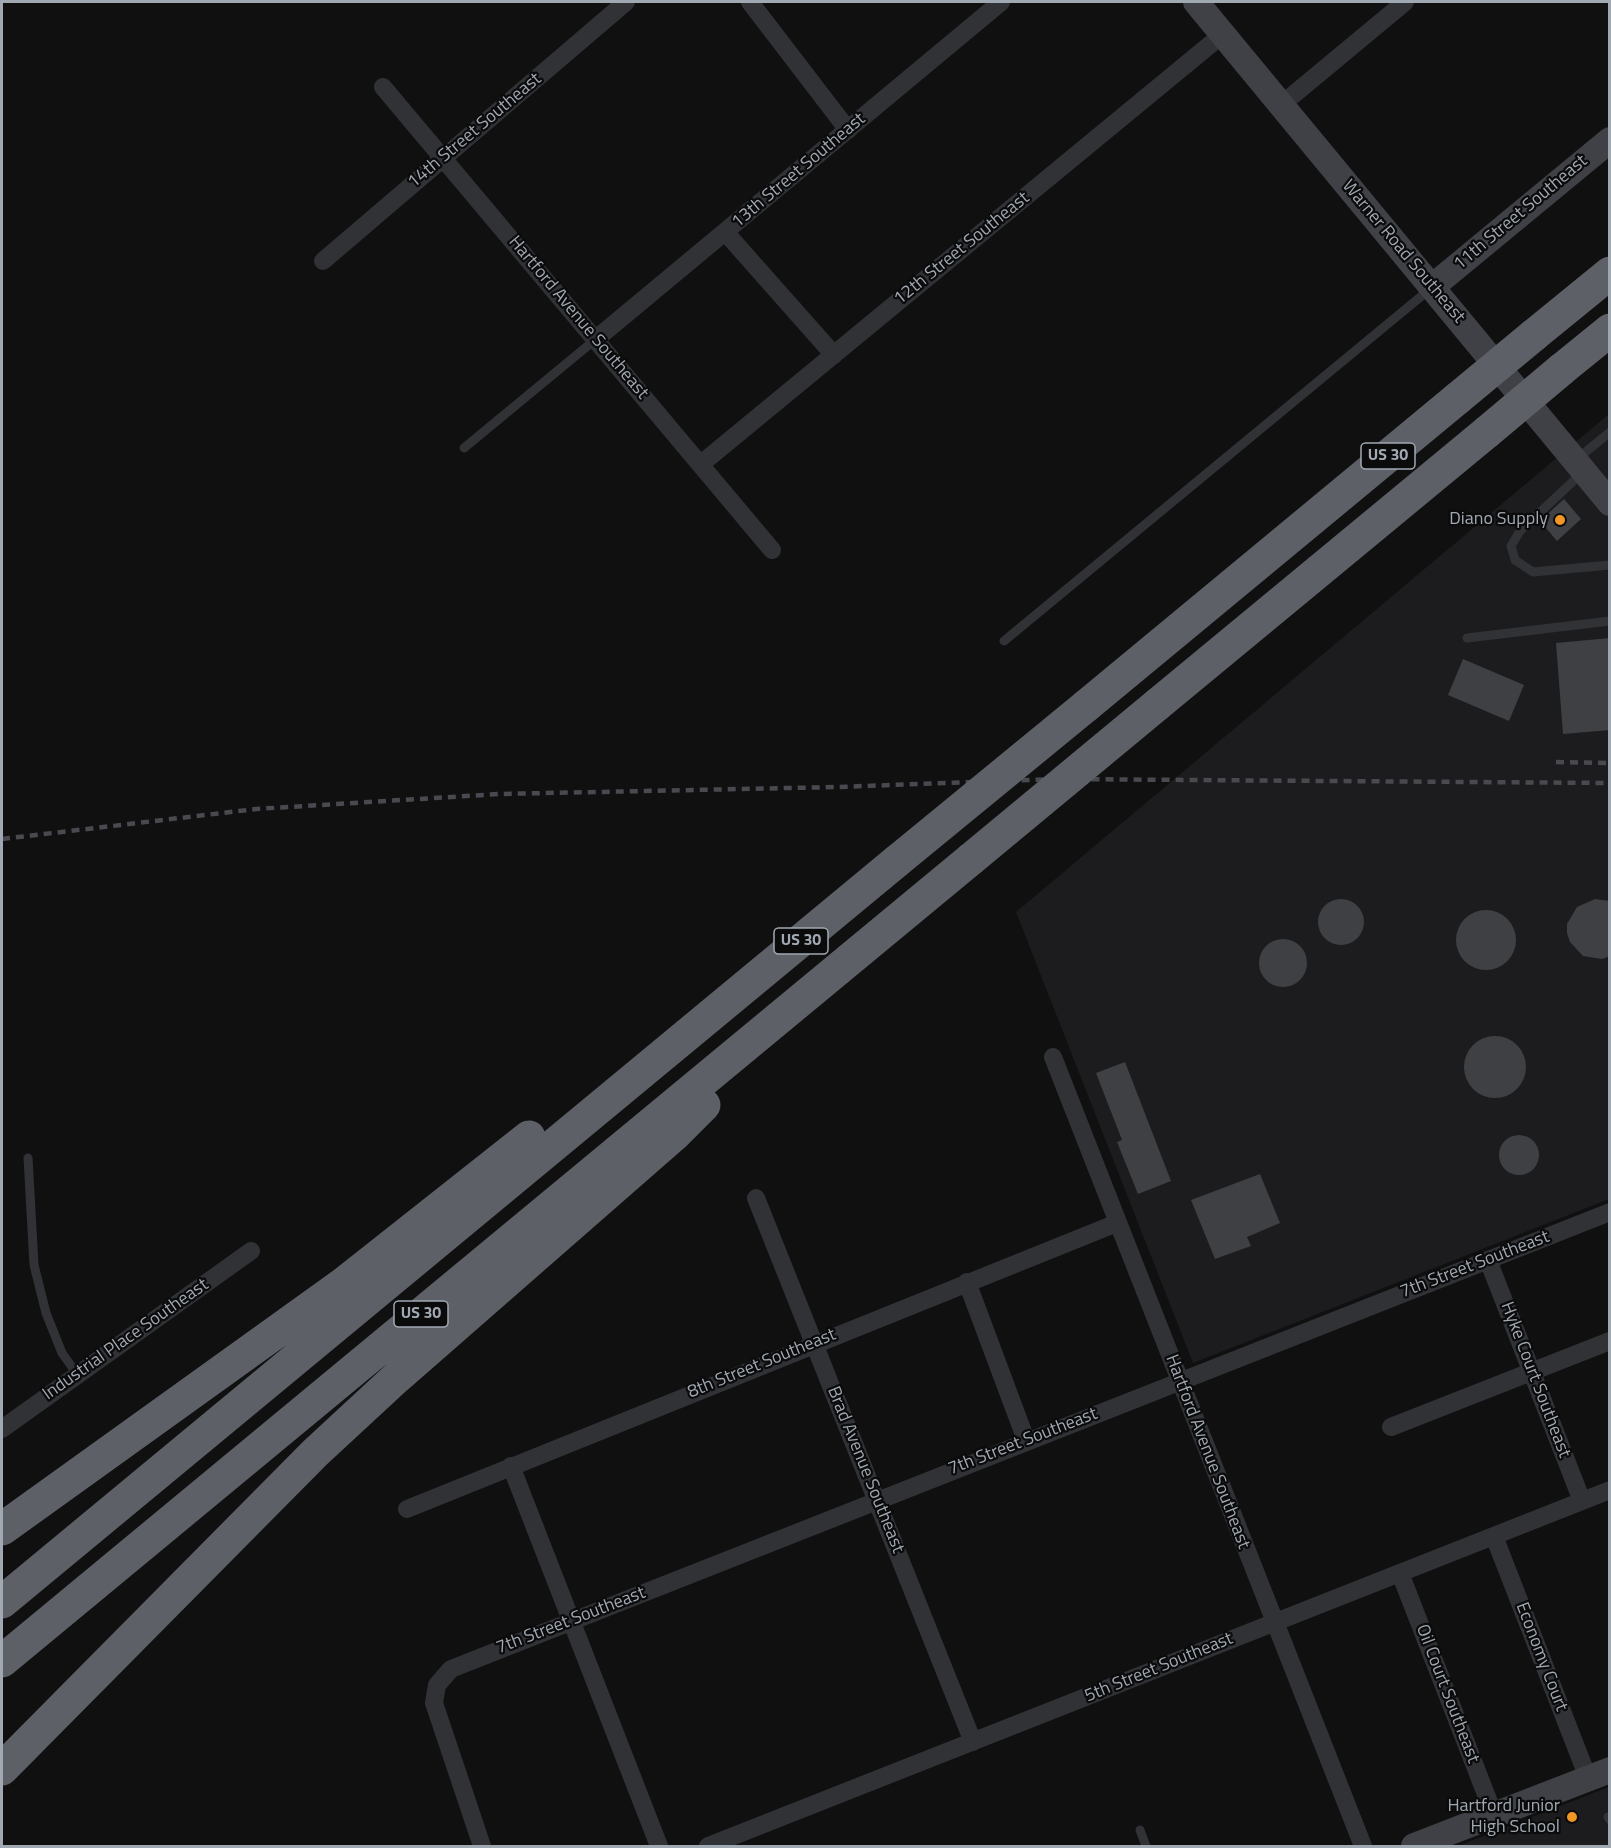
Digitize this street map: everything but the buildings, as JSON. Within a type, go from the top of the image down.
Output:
[{"type":"highway","name":"US 30","points":[[2,1602],[1610,273]]},
{"type":"highway","name":"US 30","points":[[2,1661],[1610,330]]},
{"type":"highway","points":[[2,1769],[315,1453],[396,1378],[675,1134],[841,967]]},
{"type":"highway","points":[[2,1528],[343,1284],[588,1091],[705,1021]]},
{"type":"street","name":"14th Street Southeast","points":[[323,261],[626,2]]},
{"type":"street","points":[[750,2],[848,130]]},
{"type":"street","name":"13th Street Southeast","points":[[596,339],[1001,2]]},
{"type":"street","name":"Warner Road Southeast","points":[[1196,2],[1610,502]]},
{"type":"street","points":[[1281,105],[1405,2]]},
{"type":"street","name":"12th Street Southeast","points":[[701,464],[1223,34]]},
{"type":"street","name":"Hartford Avenue Southeast","points":[[383,87],[445,157],[772,550]]},
{"type":"street","name":"11th Street Southeast","points":[[1432,287],[1610,140]]},
{"type":"street","points":[[726,232],[834,355]]},
{"type":"street","name":"Hartford Avenue Southeast","points":[[1053,1057],[1274,1623],[1364,1846]]},
{"type":"street","name":"Brad Avenue Southeast","points":[[756,1198],[973,1742]]},
{"type":"street","name":"7th Street Southeast","points":[[482,1846],[434,1703],[435,1691],[440,1679],[465,1662],[572,1622],[1026,1440],[1180,1382],[1610,1212]]},
{"type":"street","name":"8th Street Southeast","points":[[407,1509],[814,1343],[1117,1223]]},
{"type":"street","name":"Industrial Place Southeast","points":[[2,1429],[251,1251]]},
{"type":"street","name":"Hyke Court Southeast","points":[[1488,1260],[1582,1501]]},
{"type":"street","points":[[967,1282],[1026,1440]]},
{"type":"street","points":[[1391,1427],[1610,1341]]},
{"type":"street","points":[[511,1466],[659,1846]]},
{"type":"street","name":"5th Street Southeast","points":[[708,1846],[1610,1490]]},
{"type":"street","name":"Economy Court","points":[[1494,1536],[1599,1774]]},
{"type":"street","name":"Oil Court Southeast","points":[[1400,1573],[1494,1815]]},
{"type":"street","points":[[1414,1846],[1599,1774]]},
{"type":"lane","points":[[1004,640],[1432,287]]},
{"type":"lane","points":[[464,448],[596,339]]},
{"type":"lane","points":[[1610,432],[1520,531],[1511,546],[1515,560],[1533,572],[1610,566]]},
{"type":"lane","points":[[1467,638],[1610,621]]},
{"type":"lane","points":[[28,1158],[34,1265],[46,1313],[62,1353],[77,1374]]},
{"type":"lane","points":[[1140,1830],[1146,1846]]},
{"type":"shaded area","points":[[1609,414],[1609,1199],[1193,1363],[1016,912]]},
{"type":"shaded area","name":"Hartford Junior High School","points":[[1609,1787],[1609,1846],[1458,1846]]},
{"type":"railway","points":[[1556,762],[1610,763]]},
{"type":"railway","points":[[2,839],[256,809],[499,794],[838,787],[1054,779],[1610,783]]},
{"type":"place","name":"Diano Supply","points":[[1560,520]]},
{"type":"place","name":"Hartford Junior High School","points":[[1572,1817]]}]
